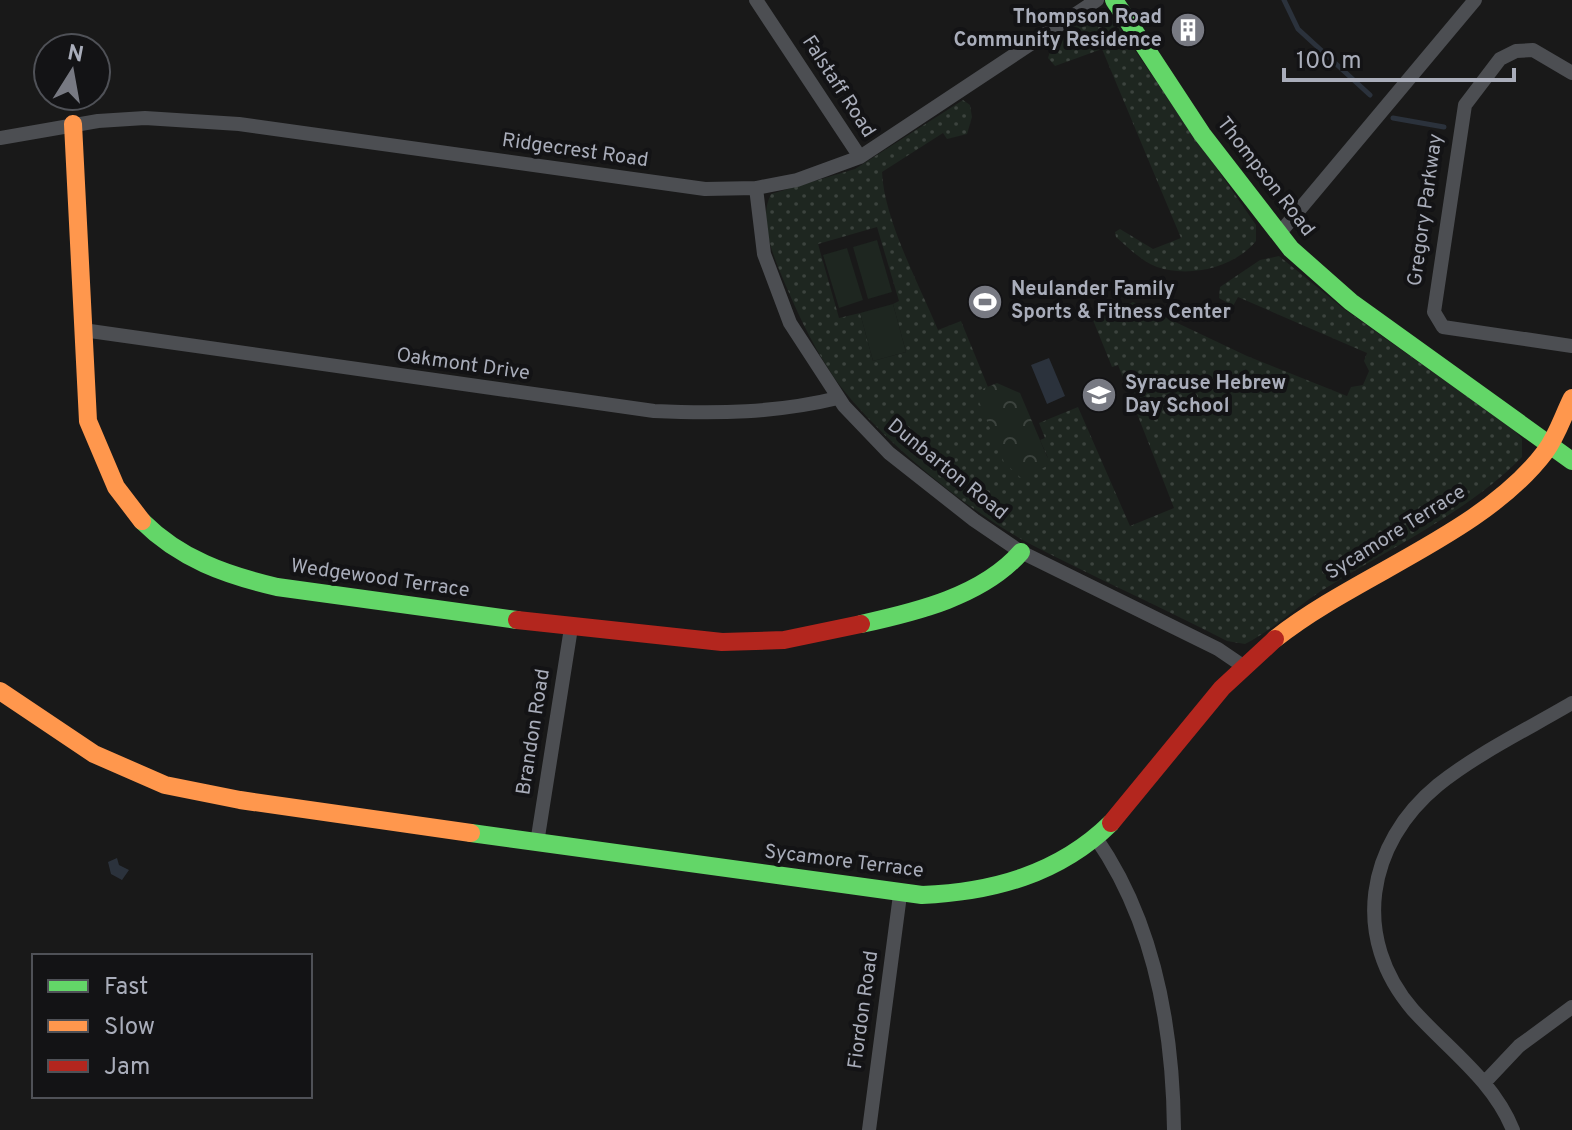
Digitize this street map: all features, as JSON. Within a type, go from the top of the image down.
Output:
[{"type":"street","name":"Falstaff Road","points":[[756,0],[860,157]]},
{"type":"street","name":"Ridgecrest Road","points":[[0,138],[73,124],[145,118],[239,124],[705,189],[756,188],[797,180],[860,157],[1097,0]]},
{"type":"street","name":"Thompson Road","points":[[1114,0],[1202,134],[1279,234],[1351,302],[1572,461]]},
{"type":"street","points":[[1279,234],[1475,0]]},
{"type":"street","name":"Gregory Parkway","points":[[1572,73],[1533,50],[1516,51],[1500,59],[1465,105],[1434,312],[1443,327],[1572,346]]},
{"type":"street","name":"Wedgewood Terrace","points":[[73,124],[88,421],[101,461],[120,498],[144,528],[194,561],[240,579],[277,587],[571,628],[722,642],[784,640],[902,615],[974,588],[1008,567],[1021,552]]},
{"type":"street","name":"Dunbarton Road","points":[[756,188],[764,254],[785,310],[838,398],[889,453],[974,520],[1021,552],[1218,649],[1243,666]]},
{"type":"street","name":"Oakmont Drive","points":[[83,330],[654,411],[722,414],[797,408],[838,398]]},
{"type":"street","points":[[1549,445],[1572,398]]},
{"type":"street","name":"Sycamore Terrace","points":[[0,691],[67,738],[116,766],[157,783],[240,800],[900,895],[974,891],[1021,879],[1071,856],[1096,838],[1123,812],[1209,700],[1243,666],[1326,602],[1502,492],[1543,456],[1549,445]]},
{"type":"street","name":"Brandon Road","points":[[537,843],[571,628]]},
{"type":"street","points":[[1513,1130],[1485,1082],[1413,1009],[1392,982],[1373,933],[1377,885],[1392,843],[1409,814],[1436,786],[1572,703]]},
{"type":"street","points":[[1096,838],[1132,904],[1157,974],[1167,1023],[1174,1130]]},
{"type":"street","name":"Fiordon Road","points":[[869,1130],[900,895]]},
{"type":"street","points":[[1485,1082],[1519,1046],[1572,1007]]},
{"type":"green space","points":[[1097,10],[1111,16],[1256,225],[1256,241],[1236,258],[1197,271],[1170,270],[1146,261],[1116,237],[1115,232],[1120,229],[1153,249],[1181,238],[1102,49],[1055,66],[1048,58],[1054,39]]},
{"type":"green space","points":[[963,100],[970,105],[972,117],[967,134],[947,139],[943,133],[882,172],[884,191],[896,231],[938,330],[961,321],[988,387],[975,393],[1048,458],[1040,440],[1045,438],[1039,423],[1078,407],[1130,526],[1174,508],[1118,365],[1112,367],[1093,320],[1133,302],[1247,356],[1347,396],[1351,387],[1363,385],[1369,371],[1364,361],[1367,353],[1238,297],[1233,306],[1219,298],[1220,287],[1260,260],[1279,256],[1344,309],[1515,431],[1522,439],[1522,457],[1452,513],[1321,591],[1255,638],[1245,644],[1227,641],[1032,545],[982,515],[904,453],[841,387],[817,351],[792,299],[773,253],[766,216],[771,194],[855,169]],"holes":[[[877,227],[899,301],[893,304],[906,352],[873,361],[860,313],[839,318],[818,244]]]},
{"type":"green space","points":[[877,240],[892,292],[868,299],[853,247]]},
{"type":"green space","points":[[847,248],[863,300],[839,308],[823,255]]},
{"type":"green space","points":[[893,304],[906,352],[873,361],[860,313]]},
{"type":"green space","points":[[997,383],[1020,393],[1048,459],[1047,466],[1022,479],[1004,462],[975,392]]},
{"type":"shaded area","points":[[1049,358],[1065,396],[1047,404],[1031,365]]},
{"type":"shaded area","points":[[117,858],[119,865],[129,870],[122,880],[111,874],[108,862]]},
{"type":"waterway","points":[[1284,0],[1298,29],[1370,95]]},
{"type":"waterway","points":[[1393,118],[1444,127]]},
{"type":"traffic: fast","points":[[1114,0],[1202,134],[1291,249],[1351,302],[1572,461]]},
{"type":"traffic: fast","points":[[142,521],[172,546],[205,564],[258,582],[517,620]]},
{"type":"traffic: fast","points":[[861,624],[926,608],[968,591],[988,580],[1021,552]]},
{"type":"traffic: fast","points":[[471,833],[922,895],[974,890],[1024,877],[1070,855],[1111,823]]},
{"type":"traffic: slow","points":[[73,124],[88,421],[116,487],[142,521]]},
{"type":"traffic: slow","points":[[1275,639],[1342,594],[1488,507],[1519,481],[1545,452],[1572,398]]},
{"type":"traffic: slow","points":[[0,691],[94,754],[165,785],[240,800],[471,833]]},
{"type":"traffic: jam","points":[[517,620],[722,642],[784,640],[861,624]]},
{"type":"traffic: jam","points":[[1111,823],[1222,688],[1275,639]]},
{"type":"place","name":"Thompson Road Community Residence","points":[[1188,30]]},
{"type":"place","name":"Neulander Family Sports & Fitness Center","points":[[985,302]]},
{"type":"place","name":"Syracuse Hebrew Day School","points":[[1099,395]]}]
